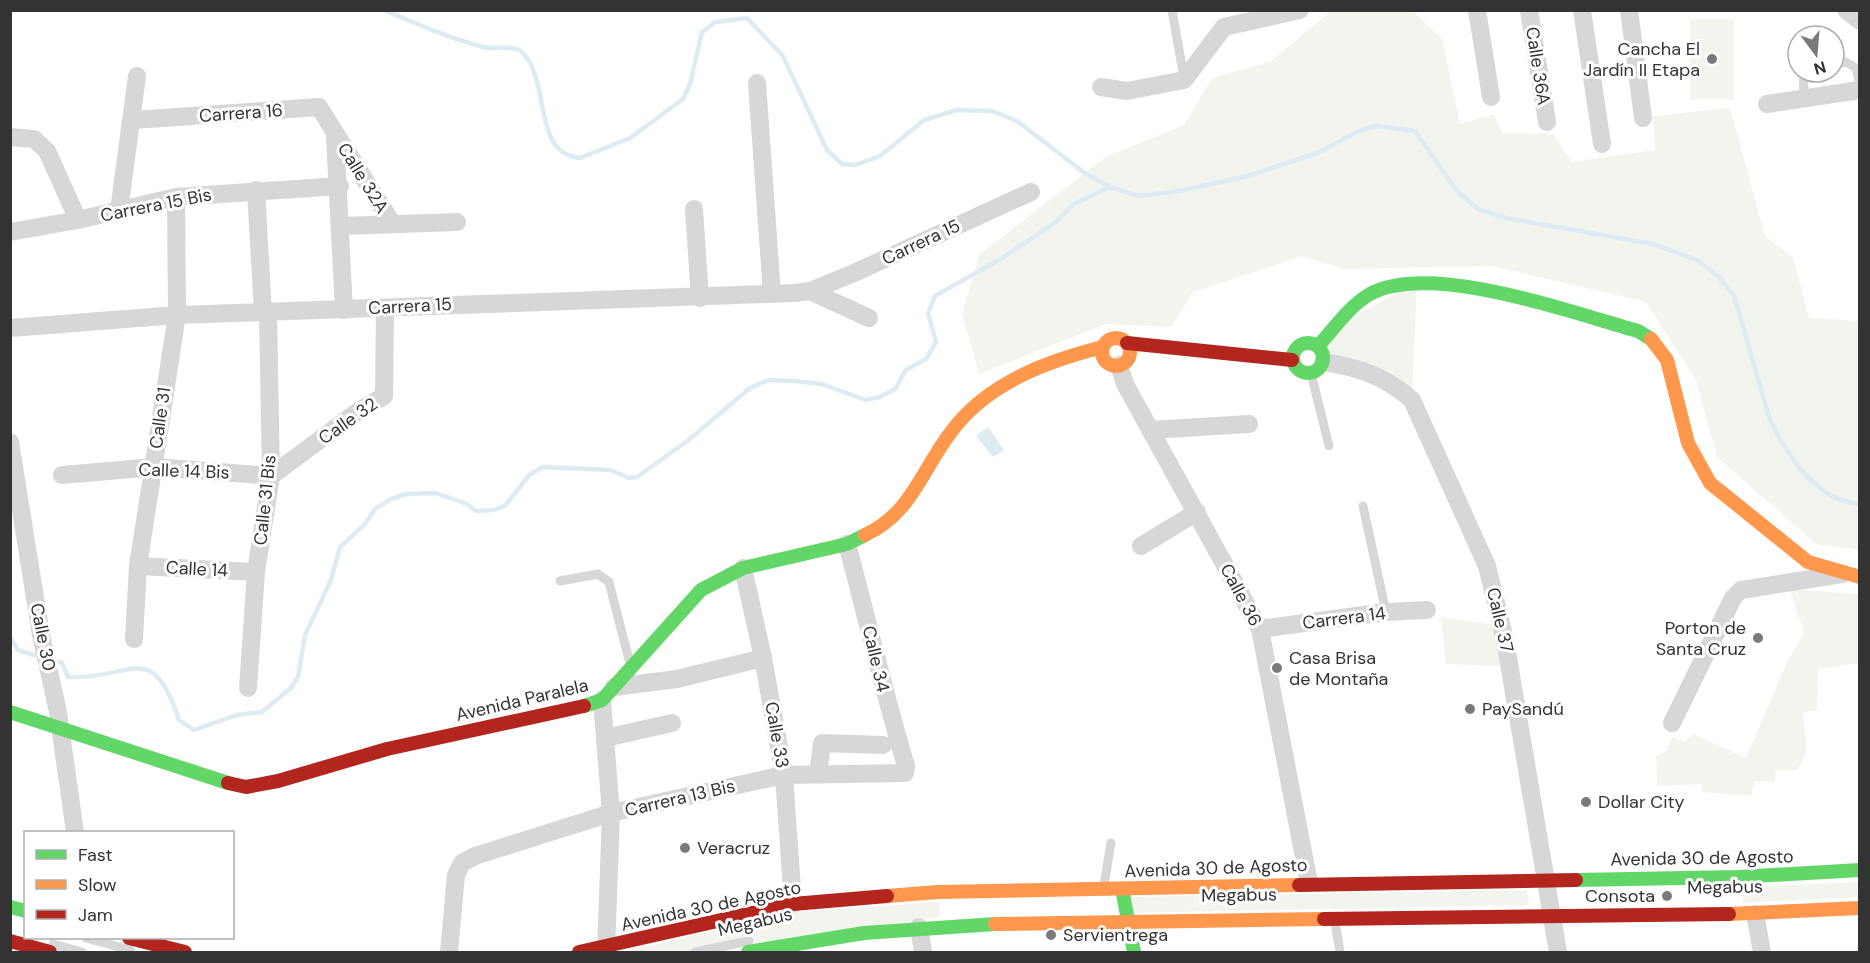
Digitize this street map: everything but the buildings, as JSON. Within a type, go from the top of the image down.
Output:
[{"type":"main road","points":[[1317,360],[1307,342],[1301,344],[1293,353],[1293,360],[1299,370],[1317,360],[1371,293],[1394,285],[1417,282],[1461,285],[1638,331],[1655,342],[1665,358],[1675,383],[1684,431],[1701,473],[1757,523],[1808,562],[1853,575]]},
{"type":"main road","points":[[1127,343],[1130,355],[1127,361],[1119,365],[1109,364],[1104,360],[1103,347],[1106,342],[1117,337],[1127,343],[1293,360]]},
{"type":"main road","name":"Avenida Paralela","points":[[10,712],[216,781],[246,787],[278,781],[387,749],[578,708],[608,693],[701,590],[743,568],[846,544],[884,526],[898,514],[951,431],[967,414],[1015,377],[1059,358],[1103,347]]},
{"type":"main road","name":"Avenida 30 de Agosto","points":[[748,952],[914,921],[1128,917],[1334,919],[1549,900],[1737,877],[1860,870]]},
{"type":"main road","name":"Avenida 30 de Agosto","points":[[579,952],[605,950],[793,904],[938,892],[1103,889],[1123,893],[1309,883],[1755,914],[1860,908]]},
{"type":"main road","points":[[1123,893],[1134,952]]},
{"type":"main road","points":[[133,939],[185,952]]},
{"type":"main road","points":[[10,941],[50,952]]},
{"type":"street","points":[[1101,87],[1127,91],[1184,80],[1224,27],[1300,10]]},
{"type":"street","points":[[1477,10],[1491,98]]},
{"type":"street","name":"Calle 36A","points":[[1529,10],[1547,122]]},
{"type":"street","points":[[1582,10],[1602,144]]},
{"type":"street","points":[[1629,10],[1643,118]]},
{"type":"street","points":[[1846,10],[1860,21]]},
{"type":"street","points":[[119,211],[133,120],[137,76]]},
{"type":"street","points":[[757,83],[772,294]]},
{"type":"street","points":[[1767,104],[1860,90]]},
{"type":"street","name":"Carrera 16","points":[[133,120],[319,107],[334,132]]},
{"type":"street","points":[[334,132],[340,186],[344,310]]},
{"type":"street","name":"Calle 32A","points":[[334,132],[392,223]]},
{"type":"street","points":[[10,137],[34,139],[47,151],[78,220]]},
{"type":"street","name":"Carrera 15 Bis","points":[[10,232],[78,220],[176,197],[340,186]]},
{"type":"street","name":"Calle 31 Bis","points":[[248,688],[256,572],[271,476],[266,313],[256,190]]},
{"type":"street","name":"Carrera 15","points":[[10,328],[177,315],[481,303],[700,298],[810,291],[1031,192]]},
{"type":"street","name":"Calle 31","points":[[134,639],[138,566],[177,315],[176,197]]},
{"type":"street","points":[[694,209],[700,298]]},
{"type":"street","name":"Calle 32A","points":[[341,226],[457,222]]},
{"type":"street","name":"Carrera 15","points":[[810,291],[869,318]]},
{"type":"street","name":"Calle 32","points":[[271,476],[357,412],[384,396],[385,308]]},
{"type":"street","name":"Calle 37","points":[[1317,360],[1375,374],[1397,387],[1412,400],[1487,566],[1505,640],[1558,952]]},
{"type":"street","name":"Calle 36","points":[[1119,365],[1125,384],[1260,629],[1309,883]]},
{"type":"street","points":[[1150,430],[1249,424]]},
{"type":"street","name":"Calle 30","points":[[10,442],[14,485],[41,635],[58,712],[75,831]]},
{"type":"street","name":"Calle 14 Bis","points":[[62,475],[153,467],[271,476]]},
{"type":"street","points":[[1141,546],[1197,512]]},
{"type":"street","name":"Calle 34","points":[[846,544],[872,637],[882,687],[906,766],[905,773]]},
{"type":"street","name":"Calle 14","points":[[138,566],[256,572]]},
{"type":"street","name":"Calle 33","points":[[743,568],[763,658],[784,775],[793,904]]},
{"type":"street","points":[[1672,723],[1733,598],[1742,590],[1853,575]]},
{"type":"street","name":"Carrera 14","points":[[1260,629],[1386,612],[1427,610]]},
{"type":"street","points":[[605,950],[611,813],[605,738],[608,693],[763,658]]},
{"type":"street","points":[[605,738],[672,723]]},
{"type":"street","points":[[818,774],[822,743],[883,745]]},
{"type":"street","name":"Carrera 13 Bis","points":[[449,952],[456,875],[462,863],[475,856],[611,813],[784,775],[905,773]]},
{"type":"street","points":[[1755,914],[1762,952]]},
{"type":"street","points":[[914,921],[923,952]]},
{"type":"lane","points":[[1172,10],[1184,80]]},
{"type":"lane","points":[[1846,62],[1857,68],[1860,85]]},
{"type":"lane","points":[[1803,98],[1804,84]]},
{"type":"lane","points":[[1317,360],[1329,447]]},
{"type":"lane","points":[[1363,506],[1381,579],[1386,612]]},
{"type":"lane","points":[[560,581],[598,574],[609,582],[631,669]]},
{"type":"lane","points":[[1103,889],[1111,843]]},
{"type":"lane","name":"Megabus","points":[[623,952],[794,912],[915,903],[1123,893],[1549,900],[1801,884]]},
{"type":"lane","name":"Megabus","points":[[1728,903],[1813,899]]},
{"type":"lane","name":"Megabus","points":[[1128,917],[1458,907]]},
{"type":"lane","points":[[1334,919],[1340,952]]},
{"type":"lane","points":[[841,926],[914,921]]},
{"type":"lane","points":[[10,932],[29,945],[82,952]]},
{"type":"lane","name":"Megabus","points":[[695,952],[763,938]]},
{"type":"lane","points":[[90,939],[139,952]]},
{"type":"shaded area","points":[[1331,11],[1413,11],[1442,39],[1460,124],[1494,114],[1502,133],[1553,134],[1572,162],[1655,150],[1653,116],[1730,108],[1765,236],[1793,257],[1809,318],[1859,321],[1859,550],[1816,544],[1717,457],[1696,380],[1646,302],[1492,266],[1344,269],[1302,256],[1193,292],[1171,327],[1106,324],[979,374],[962,313],[980,254],[1107,156],[1184,125],[1212,78],[1271,61]]},
{"type":"shaded area","name":"Cancha El Jardín II Etapa","points":[[1690,19],[1734,19],[1734,99],[1690,99]]},
{"type":"shaded area","points":[[1417,282],[1412,400],[1323,362],[1338,325]]},
{"type":"shaded area","points":[[988,427],[1004,450],[993,457],[976,436]]},
{"type":"shaded area","points":[[1790,589],[1859,594],[1859,663],[1818,669],[1817,710],[1803,713],[1807,752],[1797,770],[1776,770],[1775,782],[1754,781],[1751,796],[1703,792],[1701,784],[1657,786],[1656,756],[1667,750],[1673,737],[1685,742],[1693,734],[1746,758],[1786,665],[1804,633]]},
{"type":"shaded area","points":[[1441,617],[1495,625],[1503,666],[1446,664]]},
{"type":"shaded area","points":[[1859,882],[1859,897],[1743,903],[1742,887]]},
{"type":"shaded area","points":[[1527,890],[1529,905],[1127,913],[1124,897]]},
{"type":"shaded area","points":[[939,902],[940,917],[695,952],[623,952],[794,912]]},
{"type":"waterway","points":[[384,10],[470,43],[488,48],[510,48],[523,53],[532,66],[548,131],[555,144],[565,154],[580,158],[630,138],[683,99],[690,84],[702,32],[716,22],[747,18],[783,56],[827,150],[842,164],[855,165],[880,156],[924,120],[957,110],[992,111],[1017,121],[1086,174],[1110,187],[1138,196],[1180,191],[1248,176],[1317,153],[1359,131],[1376,126],[1415,131],[1457,191],[1478,209],[1506,218],[1653,244],[1697,260],[1719,277],[1734,296],[1770,420],[1785,448],[1817,486],[1844,501],[1860,504]]},
{"type":"waterway","points":[[50,660],[62,663],[68,677],[90,676],[137,668],[149,671],[159,679],[169,694],[179,720],[194,730],[237,715],[262,712],[291,688],[298,677],[305,635],[331,580],[340,547],[365,524],[375,509],[391,499],[406,494],[436,493],[467,504],[476,511],[494,510],[505,506],[529,475],[543,467],[610,470],[629,478],[637,477],[686,442],[750,388],[768,380],[822,384],[865,400],[880,397],[895,389],[906,370],[926,359],[936,342],[928,313],[935,296],[1004,257],[1056,222],[1074,204],[1110,187]]},
{"type":"waterway","points":[[10,637],[18,650],[40,657]]},
{"type":"traffic: fast","points":[[1318,346],[1349,311],[1370,294],[1396,285],[1428,283],[1464,286],[1502,293],[1638,331],[1651,339]]},
{"type":"traffic: fast","points":[[1308,343],[1319,347],[1323,358],[1319,369],[1308,373],[1297,369],[1293,358],[1297,347],[1308,343]]},
{"type":"traffic: fast","points":[[584,706],[602,700],[701,590],[743,568],[847,544],[865,535]]},
{"type":"traffic: fast","points":[[10,712],[228,783]]},
{"type":"traffic: fast","points":[[1576,880],[1738,877],[1860,870]]},
{"type":"traffic: fast","points":[[1122,889],[1134,952]]},
{"type":"traffic: fast","points":[[10,907],[24,910]]},
{"type":"traffic: fast","points":[[748,952],[864,933],[995,924]]},
{"type":"traffic: slow","points":[[1116,338],[1126,342],[1130,352],[1126,362],[1116,366],[1106,362],[1102,352],[1106,342],[1116,338]]},
{"type":"traffic: slow","points":[[1651,339],[1667,360],[1688,443],[1710,483],[1808,562],[1860,577]]},
{"type":"traffic: slow","points":[[865,535],[881,526],[905,503],[951,432],[982,400],[1000,387],[1040,367],[1103,347]]},
{"type":"traffic: slow","points":[[887,896],[938,892],[1299,885]]},
{"type":"traffic: slow","points":[[1729,914],[1860,908]]},
{"type":"traffic: slow","points":[[995,924],[1324,919]]},
{"type":"traffic: jam","points":[[1127,343],[1292,360]]},
{"type":"traffic: jam","points":[[228,783],[246,787],[278,781],[387,749],[584,706]]},
{"type":"traffic: jam","points":[[1299,885],[1576,880]]},
{"type":"traffic: jam","points":[[579,952],[793,904],[887,896]]},
{"type":"traffic: jam","points":[[1324,919],[1729,914]]},
{"type":"traffic: jam","points":[[133,939],[185,952]]},
{"type":"traffic: jam","points":[[10,941],[50,952]]},
{"type":"place","name":"Cancha El Jardín II Etapa","points":[[1712,59]]},
{"type":"place","name":"Porton de Santa Cruz","points":[[1758,638]]},
{"type":"place","name":"Casa Brisa de Montaña","points":[[1277,668]]},
{"type":"place","name":"PaySandú","points":[[1470,709]]},
{"type":"place","name":"Dollar City","points":[[1586,802]]},
{"type":"place","name":"Veracruz","points":[[685,848]]},
{"type":"place","name":"Consota","points":[[1667,896]]},
{"type":"place","name":"Servientrega","points":[[1051,935]]}]
